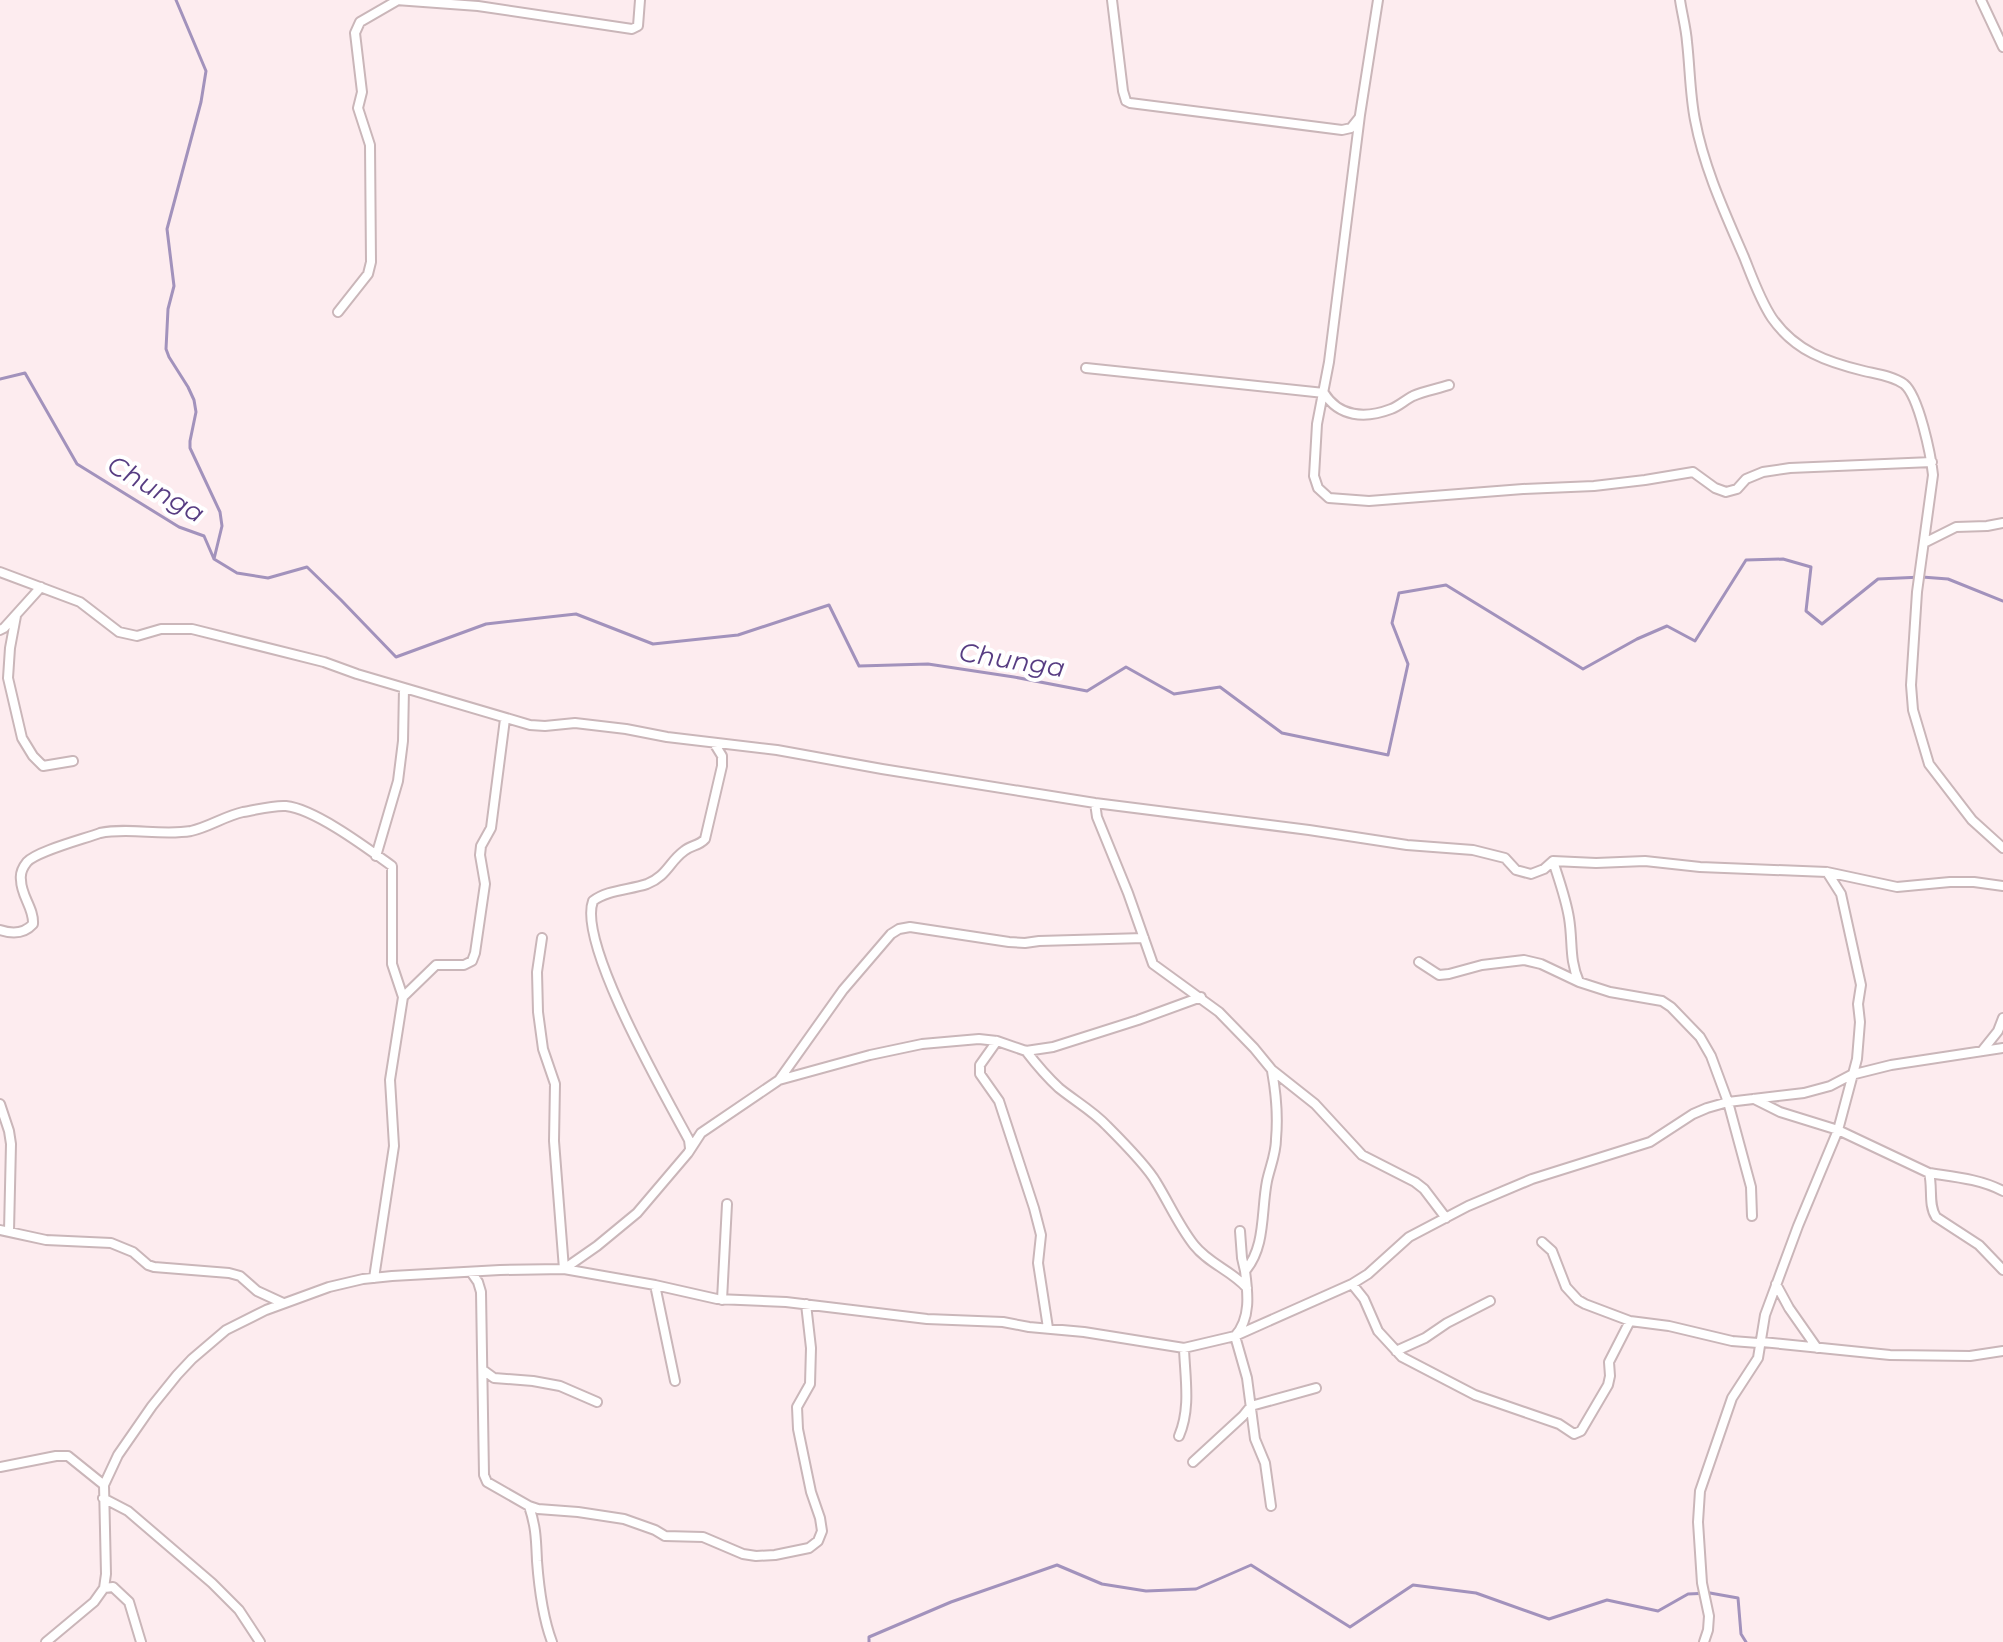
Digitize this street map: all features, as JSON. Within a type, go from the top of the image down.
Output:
[{"type":"street","points":[[338,312],[368,274],[371,262],[370,145],[358,108],[362,92],[355,33],[360,22],[397,0],[478,6],[632,29],[638,26],[640,0]]},
{"type":"street","points":[[1112,0],[1123,91],[1126,101],[1130,103],[1342,130],[1354,126],[1360,115]]},
{"type":"street","points":[[1378,0],[1324,393],[1317,424],[1314,476],[1318,488],[1329,498],[1369,501],[1594,486],[1693,472],[1726,492],[1737,489],[1746,479],[1776,470],[1932,462]]},
{"type":"street","points":[[1680,0],[1695,120],[1704,154],[1733,231],[1772,317],[1784,331],[1819,358],[1904,384],[1917,405],[1933,475],[1918,583],[1911,685],[1913,710],[1929,764],[1972,820],[2003,848]]},
{"type":"street","points":[[1981,0],[2003,47]]},
{"type":"street","points":[[1086,368],[1324,393],[1337,409],[1368,414],[1392,409],[1415,395],[1449,385]]},
{"type":"street","points":[[1924,543],[1956,527],[2003,523]]},
{"type":"street","points":[[0,572],[80,602],[119,632],[137,636],[161,629],[192,629],[324,662],[530,725],[575,723],[626,729],[777,750],[1095,803],[1407,845],[1473,850],[1505,858],[1516,870],[1531,874],[1553,861],[1645,861],[1700,867],[1827,872],[1887,886],[1974,882],[2003,886]]},
{"type":"street","points":[[0,630],[41,587]]},
{"type":"street","points":[[16,616],[7,671],[22,738],[43,766],[73,761]]},
{"type":"street","points":[[376,856],[398,781],[403,741],[404,688]]},
{"type":"street","points":[[403,997],[436,965],[464,965],[472,961],[475,953],[485,884],[481,846],[491,828],[505,719]]},
{"type":"street","points":[[690,1148],[689,1140],[609,983],[590,915],[591,905],[599,896],[657,880],[685,849],[705,839],[722,766],[722,756],[714,743]]},
{"type":"street","points":[[1095,803],[1097,817],[1153,964],[1201,997],[1237,1029],[1272,1070],[1315,1104],[1362,1155],[1424,1189],[1446,1218]]},
{"type":"street","points":[[0,930],[15,933],[33,924],[20,878],[29,860],[109,831],[189,831],[242,813],[286,806],[307,812],[392,866],[392,964],[403,997],[390,1080],[394,1146],[374,1278]]},
{"type":"street","points":[[1553,861],[1569,913],[1571,955],[1579,982]]},
{"type":"street","points":[[1704,1642],[1709,1616],[1702,1584],[1698,1522],[1700,1491],[1732,1398],[1758,1358],[1765,1315],[1838,1130],[1857,1059],[1861,985],[1841,894],[1827,872]]},
{"type":"street","points":[[779,1080],[843,990],[891,934],[899,929],[910,927],[1025,943],[1144,938]]},
{"type":"street","points":[[542,938],[537,972],[538,1012],[543,1049],[555,1084],[554,1141],[564,1269]]},
{"type":"street","points":[[1419,962],[1439,975],[1524,960],[1610,992],[1662,1001],[1671,1007],[1705,1046],[1719,1076],[1751,1187],[1752,1216]]},
{"type":"street","points":[[564,1269],[637,1213],[701,1133],[779,1080],[922,1044],[979,1039],[997,1041],[1026,1051],[1053,1047],[1201,997]]},
{"type":"street","points":[[1982,1051],[1998,1031],[2003,1018]]},
{"type":"street","points":[[997,1041],[980,1065],[980,1074],[999,1101],[1034,1208],[1041,1235],[1038,1263],[1048,1328]]},
{"type":"street","points":[[46,1642],[94,1602],[104,1588],[104,1485],[118,1455],[152,1406],[192,1359],[226,1330],[283,1303],[329,1287],[374,1278],[564,1269],[722,1300],[766,1300],[927,1319],[1003,1322],[1184,1348],[1235,1336],[1352,1284],[1368,1274],[1409,1237],[1468,1206],[1532,1179],[1650,1142],[1693,1114],[1728,1102],[1804,1093],[1830,1086],[1851,1075],[1906,1062],[2003,1048]]},
{"type":"street","points":[[1026,1051],[1059,1088],[1095,1114],[1155,1179],[1192,1243],[1203,1256],[1247,1288]]},
{"type":"street","points":[[1245,1271],[1255,1257],[1276,1148],[1272,1070]]},
{"type":"street","points":[[1754,1099],[1780,1112],[1838,1130],[1929,1173],[1978,1181],[2003,1191]]},
{"type":"street","points":[[0,1104],[11,1144],[4,1231],[46,1240],[111,1243],[133,1252],[154,1267],[229,1273],[240,1276],[257,1291],[283,1303]]},
{"type":"street","points":[[1929,1173],[1932,1211],[1936,1217],[1979,1245],[2003,1270]]},
{"type":"street","points":[[722,1300],[727,1204]]},
{"type":"street","points":[[1235,1336],[1243,1328],[1247,1288],[1240,1231]]},
{"type":"street","points":[[1542,1242],[1552,1251],[1566,1287],[1578,1300],[1630,1321],[1669,1326],[1732,1341],[1890,1355],[1970,1356],[2003,1351]]},
{"type":"street","points":[[471,1272],[481,1292],[484,1475],[487,1482],[538,1509],[624,1519],[665,1536],[703,1537],[743,1554],[756,1556],[809,1548],[818,1541],[822,1531],[798,1429],[797,1407],[810,1384],[811,1348],[806,1304]]},
{"type":"street","points":[[1352,1284],[1364,1299],[1378,1331],[1410,1362],[1475,1395],[1559,1424],[1574,1434],[1578,1434],[1608,1385],[1609,1362],[1630,1321]]},
{"type":"street","points":[[1776,1284],[1817,1348]]},
{"type":"street","points":[[655,1285],[675,1381]]},
{"type":"street","points":[[1396,1351],[1490,1301]]},
{"type":"street","points":[[1235,1336],[1247,1378],[1255,1439],[1267,1473],[1271,1506]]},
{"type":"street","points":[[1179,1436],[1187,1404],[1184,1348]]},
{"type":"street","points":[[483,1370],[494,1378],[560,1386],[597,1402]]},
{"type":"street","points":[[1193,1462],[1251,1406],[1316,1388]]},
{"type":"street","points":[[0,1467],[68,1456],[104,1485]]},
{"type":"street","points":[[103,1498],[128,1511],[212,1583],[239,1610],[260,1642]]},
{"type":"street","points":[[529,1506],[536,1526],[539,1577],[547,1630],[552,1642]]},
{"type":"street","points":[[104,1588],[113,1587],[129,1602],[141,1642]]},
{"type":"waterway","points":[[176,0],[206,71],[201,102],[167,229],[174,286],[168,309],[166,349],[194,400],[196,412],[190,448],[220,512],[222,526],[214,559]]},
{"type":"waterway","name":"Chunga","points":[[0,379],[25,373],[77,464],[179,527],[204,536],[214,559],[237,573],[268,578],[307,567],[396,657],[486,624],[576,614],[653,644],[738,635],[829,605],[859,666],[928,664],[1087,691],[1126,667],[1174,694],[1220,687],[1282,733],[1388,755],[1408,664],[1392,623],[1399,593],[1446,585],[1583,669],[1667,626],[1695,641],[1746,560],[1783,559],[1811,567],[1806,611],[1822,624],[1878,579],[1948,579],[2003,601]]},
{"type":"waterway","points":[[869,1642],[869,1637],[951,1602],[1057,1565],[1102,1584],[1146,1591],[1196,1589],[1251,1565],[1350,1627],[1413,1585],[1476,1593],[1549,1619],[1607,1600],[1658,1611],[1688,1594],[1710,1593],[1738,1598],[1741,1634],[1746,1642]]}]
